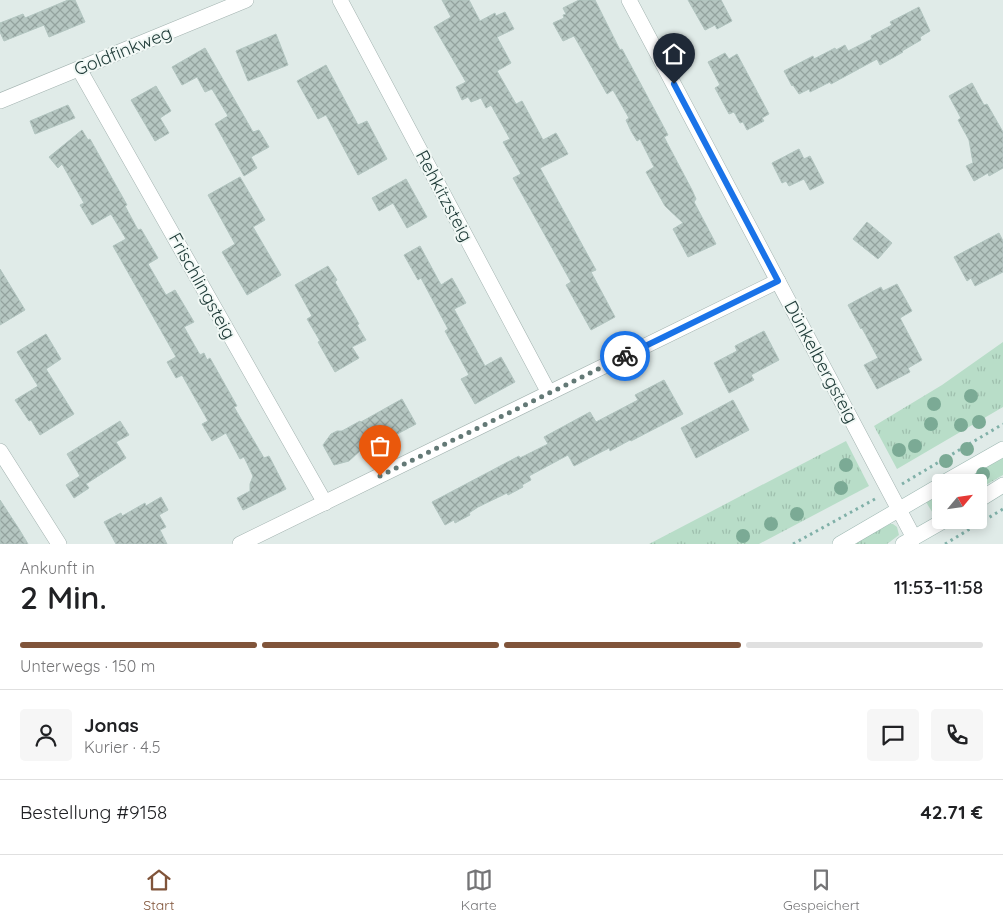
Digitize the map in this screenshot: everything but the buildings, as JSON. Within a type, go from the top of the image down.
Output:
[{"type":"street","name":"Goldfinkweg","points":[[0,101],[246,0]]},
{"type":"street","name":"Rehkitzsteig","points":[[340,0],[549,393]]},
{"type":"street","name":"Dünkelbergsteig","points":[[629,0],[899,510],[908,541]]},
{"type":"street","name":"Frischlingsteig","points":[[79,69],[325,503]]},
{"type":"street","points":[[240,544],[778,281]]},
{"type":"street","points":[[959,474],[1003,449]]},
{"type":"street","points":[[0,451],[58,544]]},
{"type":"street","points":[[988,494],[1003,485]]},
{"type":"street","points":[[840,544],[932,490]]},
{"type":"street","points":[[908,541],[932,527]]},
{"type":"path","points":[[912,478],[1003,424]]},
{"type":"path","points":[[793,544],[868,504]]},
{"type":"path","points":[[945,544],[1003,509]]},
{"type":"green space","points":[[1003,342],[1003,407],[897,469],[874,426],[942,385]]},
{"type":"green space","points":[[846,441],[869,486],[759,544],[649,544]]},
{"type":"green space","points":[[1003,458],[1003,475],[988,484],[988,474],[974,474]]},
{"type":"green space","points":[[932,498],[932,512],[926,502]]},
{"type":"green space","points":[[890,524],[897,527],[899,535],[887,544],[853,544]]},
{"type":"way so far","points":[[380,476],[625,356]]},
{"type":"route","points":[[625,356],[778,281],[674,84]]}]
